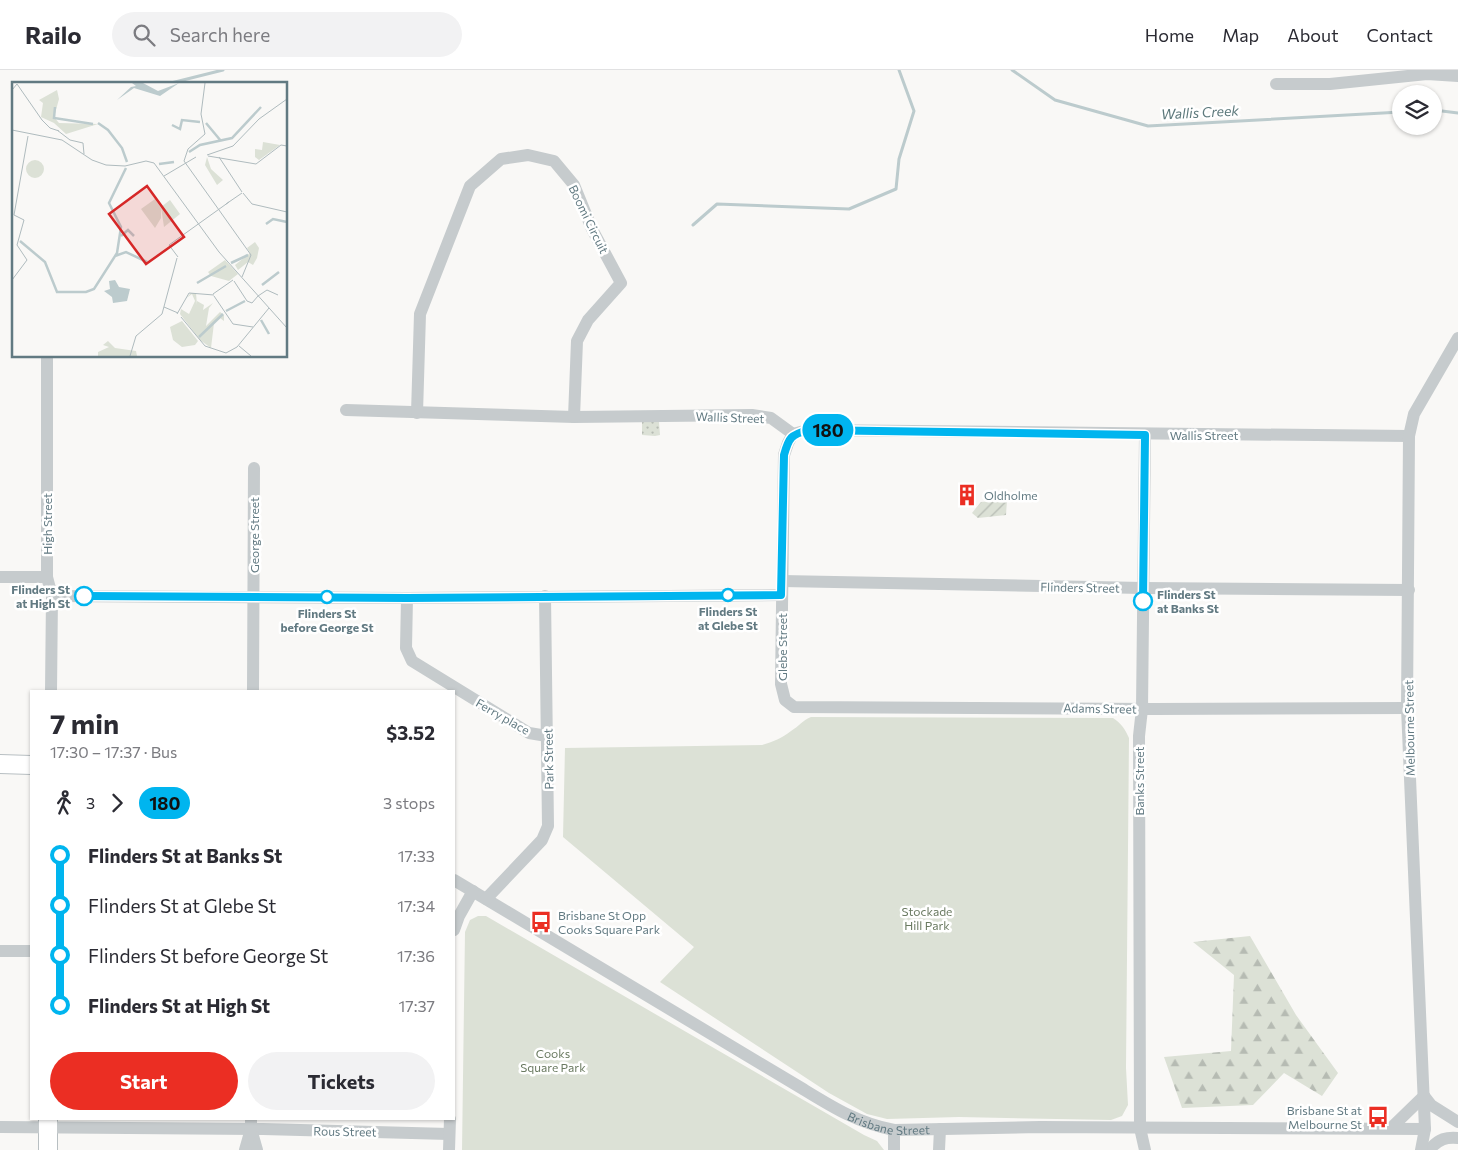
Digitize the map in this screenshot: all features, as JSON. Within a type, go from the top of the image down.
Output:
[{"type":"main road","points":[[0,764],[30,764]]},
{"type":"main road","points":[[48,1123],[48,1150]]},
{"type":"street","points":[[1276,84],[1330,84],[1427,74],[1458,76]]},
{"type":"street","name":"Boomi Circuit","points":[[417,413],[420,314],[470,186],[501,159],[528,155],[554,161],[574,185],[592,229],[621,283],[588,320],[577,341],[574,417]]},
{"type":"street","name":"Melbourne Street","points":[[1428,1149],[1425,1129],[1407,708],[1409,436],[1414,414],[1458,338]]},
{"type":"street","name":"High Street","points":[[47,358],[47,577],[52,596],[51,690]]},
{"type":"street","name":"Wallis Street","points":[[346,410],[574,417],[752,415],[771,418],[793,434],[808,430],[1145,435],[1409,436]]},
{"type":"street","name":"Glebe Street","points":[[793,434],[784,455],[781,684],[785,700],[794,707]]},
{"type":"street","name":"Banks Street","points":[[1145,435],[1142,709],[1139,736],[1140,1128],[1145,1150]]},
{"type":"street","name":"George Street","points":[[253,690],[254,468]]},
{"type":"street","points":[[0,577],[47,577]]},
{"type":"street","name":"Flinders Street","points":[[782,581],[1143,588],[1409,590]]},
{"type":"street","points":[[52,596],[407,598],[781,595]]},
{"type":"street","name":"Park Street","points":[[486,899],[542,840],[548,826],[546,596]]},
{"type":"street","name":"Ferry place","points":[[407,598],[406,648],[412,661],[529,732],[548,736]]},
{"type":"street","name":"Adams Street","points":[[794,707],[1407,708]]},
{"type":"street","name":"Brisbane Street","points":[[455,881],[850,1117],[873,1126],[894,1130],[1040,1127],[1425,1129]]},
{"type":"street","points":[[455,927],[473,891]]},
{"type":"street","points":[[0,951],[30,951]]},
{"type":"street","points":[[1391,1128],[1424,1096],[1431,1105],[1458,1122]]},
{"type":"street","points":[[449,1150],[450,1120]]},
{"type":"street","name":"Rous Street","points":[[0,1127],[48,1123],[251,1124],[449,1134]]},
{"type":"street","points":[[245,1150],[251,1124]]},
{"type":"street","points":[[251,1124],[257,1150]]},
{"type":"street","name":"Banks Street","points":[[1135,1150],[1140,1128]]},
{"type":"street","points":[[940,1129],[940,1150]]},
{"type":"street","points":[[894,1130],[894,1150]]},
{"type":"street","points":[[1428,1149],[1445,1137],[1458,1138]]},
{"type":"green space","points":[[642,422],[659,422],[660,435],[642,435]]},
{"type":"green space","points":[[1007,500],[1006,515],[978,518],[972,513],[981,502]]},
{"type":"green space","name":"Stockade Hill Park","points":[[811,717],[1113,718],[1122,726],[1129,738],[1126,1068],[1128,1105],[1122,1116],[1111,1120],[959,1117],[887,1119],[867,1114],[829,1093],[660,982],[694,947],[563,837],[565,748],[762,745],[781,738]]},
{"type":"green space","name":"Cooks Square Park","points":[[478,916],[486,916],[877,1141],[884,1150],[462,1150],[465,932],[470,920]]},
{"type":"green space","points":[[1250,936],[1296,1015],[1338,1073],[1322,1096],[1284,1073],[1253,1105],[1182,1108],[1164,1057],[1231,1051],[1234,975],[1193,942]]},
{"type":"waterway","points":[[175,82],[223,70]]},
{"type":"waterway","points":[[693,225],[717,204],[849,209],[896,189],[899,159],[914,111],[899,70]]},
{"type":"waterway","name":"Wallis Creek","points":[[1012,70],[1055,100],[1148,126],[1392,112]]},
{"type":"waterway","name":"Wallis Creek","points":[[1442,111],[1458,113]]},
{"type":"bus line","name":"180","points":[[84,596],[407,598],[781,595],[784,455],[793,434],[808,430],[1145,435],[1143,601]]},
{"type":"place","name":"Oldholme","points":[[967,495]]},
{"type":"place","name":"Flinders St at Glebe St","points":[[728,595]]},
{"type":"place","name":"Flinders St at High St","points":[[84,596]]},
{"type":"place","name":"Flinders St before George St","points":[[327,597]]},
{"type":"place","name":"Flinders St at Banks St","points":[[1143,601]]},
{"type":"place","name":"Brisbane St Opp Cooks Square Park","points":[[541,922]]},
{"type":"place","name":"Brisbane St at Melbourne St","points":[[1378,1117]]}]
